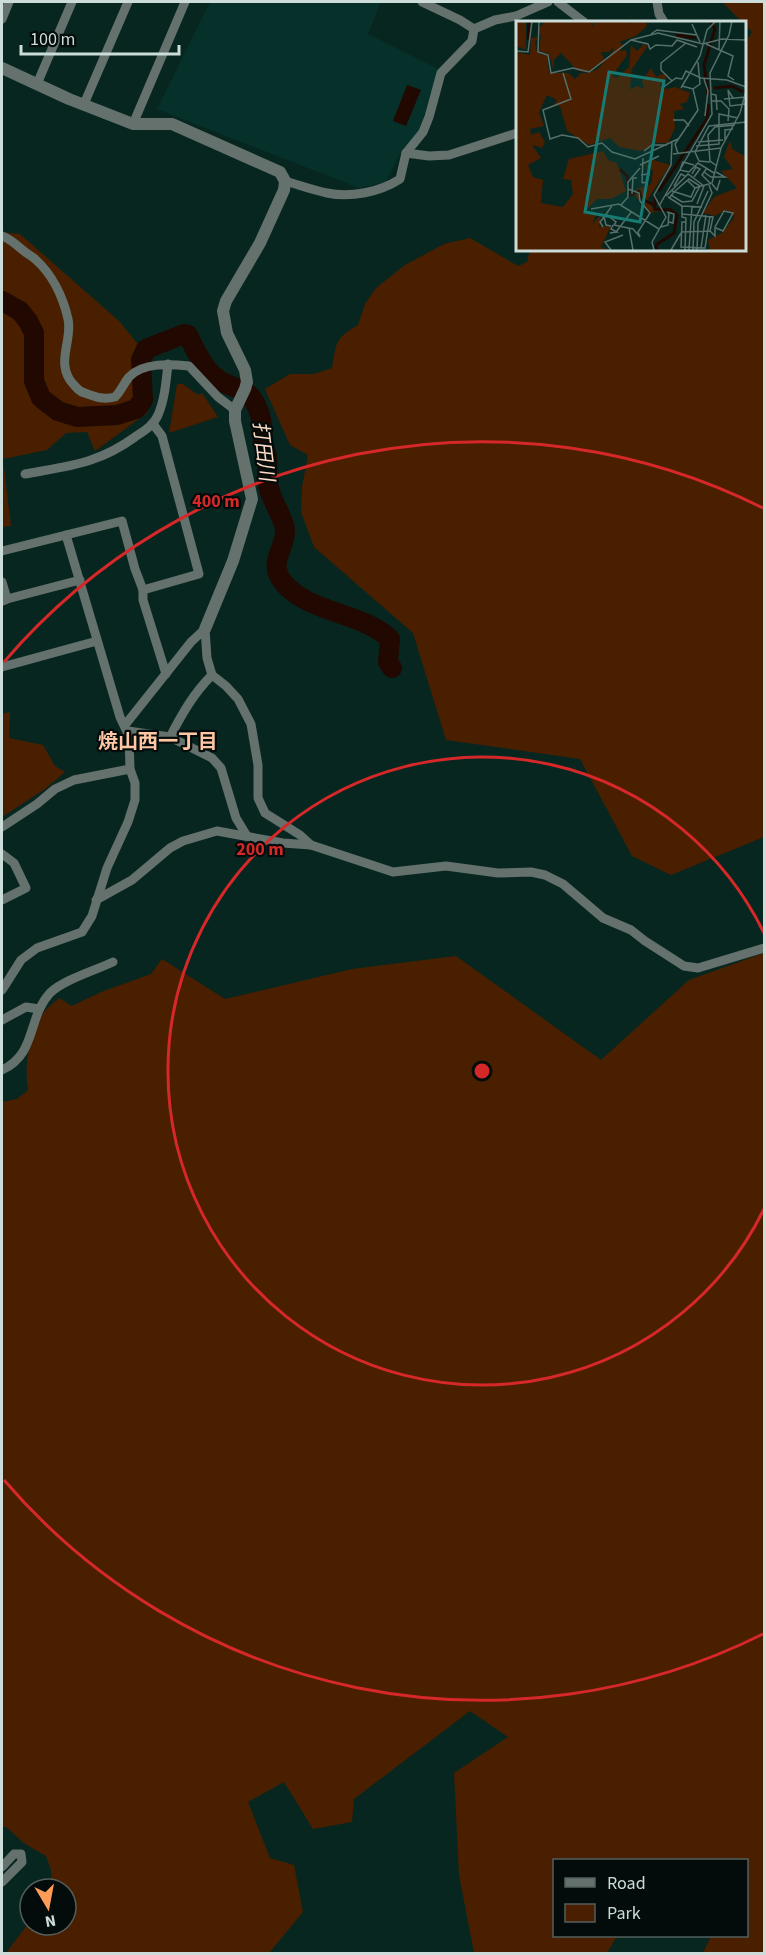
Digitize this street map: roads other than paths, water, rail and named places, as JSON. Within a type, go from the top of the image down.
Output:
[{"type":"street","points":[[2,19],[9,2]]},
{"type":"street","points":[[37,84],[72,2]]},
{"type":"street","points":[[84,104],[128,2]]},
{"type":"street","points":[[133,124],[185,2]]},
{"type":"street","points":[[422,2],[474,29]]},
{"type":"street","points":[[474,29],[516,16],[548,2]]},
{"type":"street","points":[[558,2],[583,21]]},
{"type":"street","points":[[657,2],[659,14],[663,21]]},
{"type":"street","points":[[285,181],[328,193],[358,193],[386,188],[400,179],[406,153],[423,132],[441,73],[472,41],[474,29]]},
{"type":"street","points":[[2,69],[133,124],[172,124],[280,172],[285,181],[284,190],[264,235],[223,310],[227,333],[245,370],[244,393],[235,410],[235,421],[252,499],[233,561],[205,629],[166,674],[127,728]]},
{"type":"street","points":[[406,153],[429,156],[449,155],[516,133]]},
{"type":"street","points":[[2,236],[16,243],[34,258],[50,275],[56,287],[68,319],[69,328],[64,355],[66,371],[70,381],[80,392],[104,400],[116,397],[129,378],[142,369],[168,364],[189,366],[218,397],[235,410]]},
{"type":"street","points":[[25,474],[90,462],[117,450],[153,424],[165,392],[168,364]]},
{"type":"street","points":[[143,590],[199,574],[162,436],[153,424]]},
{"type":"street","points":[[2,551],[122,521],[166,674]]},
{"type":"street","points":[[2,990],[21,960],[38,948],[82,932],[92,916],[96,900],[134,807],[135,783],[130,769],[127,728],[120,717],[66,535]]},
{"type":"street","points":[[2,582],[4,600],[80,580]]},
{"type":"street","points":[[205,629],[207,658],[212,675],[238,699],[251,724],[258,765],[258,798],[265,813],[300,835],[311,845]]},
{"type":"street","points":[[2,667],[97,641]]},
{"type":"street","points":[[170,737],[198,688],[212,675]]},
{"type":"street","points":[[127,728],[170,737],[212,758],[221,768],[236,818],[247,836]]},
{"type":"street","points":[[2,828],[55,789],[74,780],[130,769]]},
{"type":"street","points":[[96,900],[132,880],[157,857],[183,841],[217,831],[284,843],[311,845],[393,872],[446,866],[498,873],[545,874],[563,884],[603,918],[631,930],[684,966],[698,968],[765,948]]},
{"type":"street","points":[[2,854],[14,863],[26,888],[2,900]]},
{"type":"street","points":[[2,1070],[14,1064],[25,1048],[39,1009],[49,994],[58,986],[113,962]]},
{"type":"street","points":[[2,1020],[26,1007],[39,1009]]},
{"type":"street","points":[[2,1867],[14,1854],[21,1854],[22,1862],[2,1882]]},
{"type":"waterway","name":"打田川","points":[[2,301],[20,311],[34,333],[34,381],[41,398],[58,411],[77,417],[117,415],[136,409],[143,400],[141,360],[146,349],[184,334],[188,335],[210,373],[222,382],[245,392],[255,402],[259,412],[267,456],[268,484],[285,530],[277,562],[279,575],[283,582],[306,600],[365,623],[390,639],[388,662],[392,668]]},
{"type":"district","name":"焼山西一丁目","points":[[158,741]]}]
